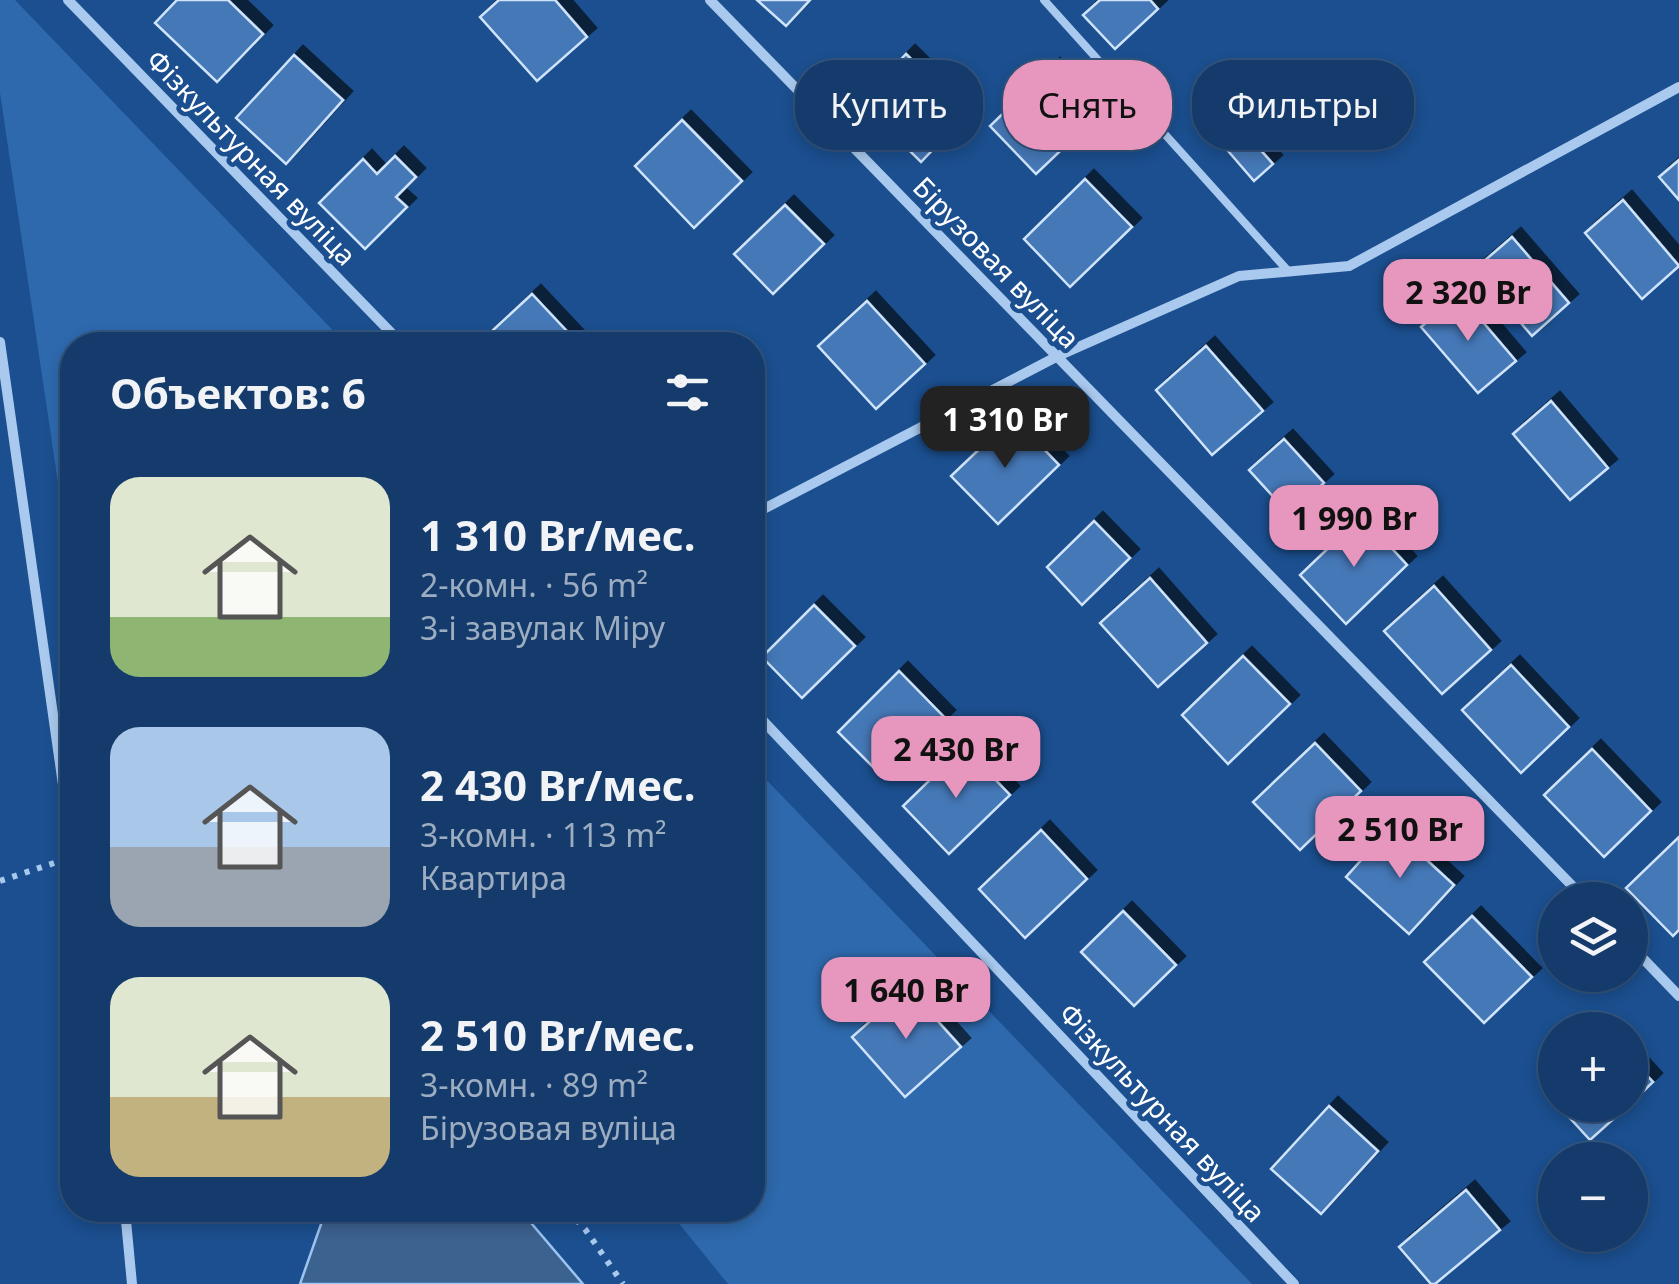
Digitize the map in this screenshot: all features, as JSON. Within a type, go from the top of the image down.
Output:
[{"type":"street","name":"Фізкультурная вуліца","points":[[68,0],[390,332]]},
{"type":"street","name":"Бірузовая вуліца","points":[[710,0],[1569,882]]},
{"type":"street","points":[[765,508],[1058,356],[1239,276],[1349,266],[1679,87]]},
{"type":"street","points":[[0,342],[60,764]]},
{"type":"street","name":"Фізкультурная вуліца","points":[[765,723],[1294,1284]]},
{"type":"street","points":[[1648,964],[1679,996]]},
{"type":"street","points":[[126,1222],[132,1284]]},
{"type":"lane","points":[[1044,0],[1289,272]]},
{"type":"path","points":[[0,881],[60,861]]},
{"type":"path","points":[[579,1222],[623,1284]]},
{"type":"shaded area","points":[[0,0],[15,0],[334,332],[60,332],[60,496],[0,93]]},
{"type":"shaded area","points":[[765,778],[1252,1284],[728,1284],[678,1222],[765,1222]]},
{"type":"shaded area","points":[[322,1222],[530,1222],[583,1284],[300,1284]]},
{"type":"building","points":[[177,0],[228,0],[263,34],[217,82],[155,23]]},
{"type":"building","points":[[499,0],[555,0],[587,37],[537,81],[480,17]]},
{"type":"building","points":[[757,0],[810,0],[786,26]]},
{"type":"building","points":[[1100,0],[1150,0],[1158,9],[1115,49],[1083,15]]},
{"type":"building","points":[[294,55],[343,100],[286,164],[236,118]]},
{"type":"building","points":[[1003,113],[1003,140],[990,126]]},
{"type":"building","points":[[682,120],[742,181],[694,228],[635,166]]},
{"type":"building","points":[[909,150],[932,150],[921,162]]},
{"type":"building","points":[[1013,150],[1061,150],[1036,174]]},
{"type":"building","points":[[1227,150],[1261,150],[1273,164],[1254,181]]},
{"type":"building","points":[[395,156],[416,177],[396,197],[407,207],[365,249],[319,203],[363,159],[377,174]]},
{"type":"building","points":[[1679,160],[1679,200],[1659,177]]},
{"type":"building","points":[[1085,179],[1132,227],[1070,287],[1024,239]]},
{"type":"building","points":[[1623,200],[1679,266],[1642,299],[1585,233]]},
{"type":"building","points":[[785,205],[824,244],[773,294],[734,254]]},
{"type":"building","points":[[1512,237],[1569,303],[1532,336],[1475,269]]},
{"type":"building","points":[[532,294],[568,332],[491,332]]},
{"type":"building","points":[[1459,294],[1516,361],[1478,393],[1421,327]]},
{"type":"building","points":[[867,301],[925,364],[876,409],[818,346]]},
{"type":"building","points":[[1206,346],[1263,411],[1212,455],[1156,390]]},
{"type":"building","points":[[1551,401],[1608,468],[1570,500],[1513,434]]},
{"type":"building","points":[[1013,417],[1059,465],[998,524],[951,476]]},
{"type":"building","points":[[1284,439],[1324,483],[1289,514],[1249,470]]},
{"type":"building","points":[[1362,516],[1407,565],[1346,624],[1300,575]]},
{"type":"building","points":[[1094,521],[1130,558],[1082,605],[1047,567]]},
{"type":"building","points":[[1150,578],[1207,643],[1158,687],[1100,623]]},
{"type":"building","points":[[1434,586],[1491,650],[1442,694],[1384,631]]},
{"type":"building","points":[[814,605],[855,646],[802,698],[765,660],[765,654]]},
{"type":"building","points":[[1243,656],[1290,704],[1228,764],[1182,715]]},
{"type":"building","points":[[1511,665],[1569,727],[1521,773],[1462,710]]},
{"type":"building","points":[[899,671],[946,719],[885,779],[838,732]]},
{"type":"building","points":[[1315,743],[1361,791],[1300,850],[1253,802]]},
{"type":"building","points":[[964,747],[1010,795],[949,854],[903,806]]},
{"type":"building","points":[[1592,749],[1651,811],[1604,857],[1544,795]]},
{"type":"building","points":[[1391,827],[1454,885],[1409,934],[1346,877]]},
{"type":"building","points":[[1041,830],[1087,879],[1025,938],[979,889]]},
{"type":"building","points":[[1679,837],[1679,930],[1673,936],[1648,910],[1648,882],[1632,882]]},
{"type":"building","points":[[1123,911],[1176,965],[1134,1006],[1081,952]]},
{"type":"building","points":[[1472,916],[1532,977],[1484,1023],[1424,962]]},
{"type":"building","points":[[908,988],[961,1047],[905,1097],[852,1037]]},
{"type":"building","points":[[1329,1106],[1378,1151],[1321,1214],[1271,1169]]},
{"type":"building","points":[[1574,1122],[1610,1122],[1590,1140]]},
{"type":"building","points":[[1466,1190],[1500,1230],[1431,1284],[1399,1247]]}]
